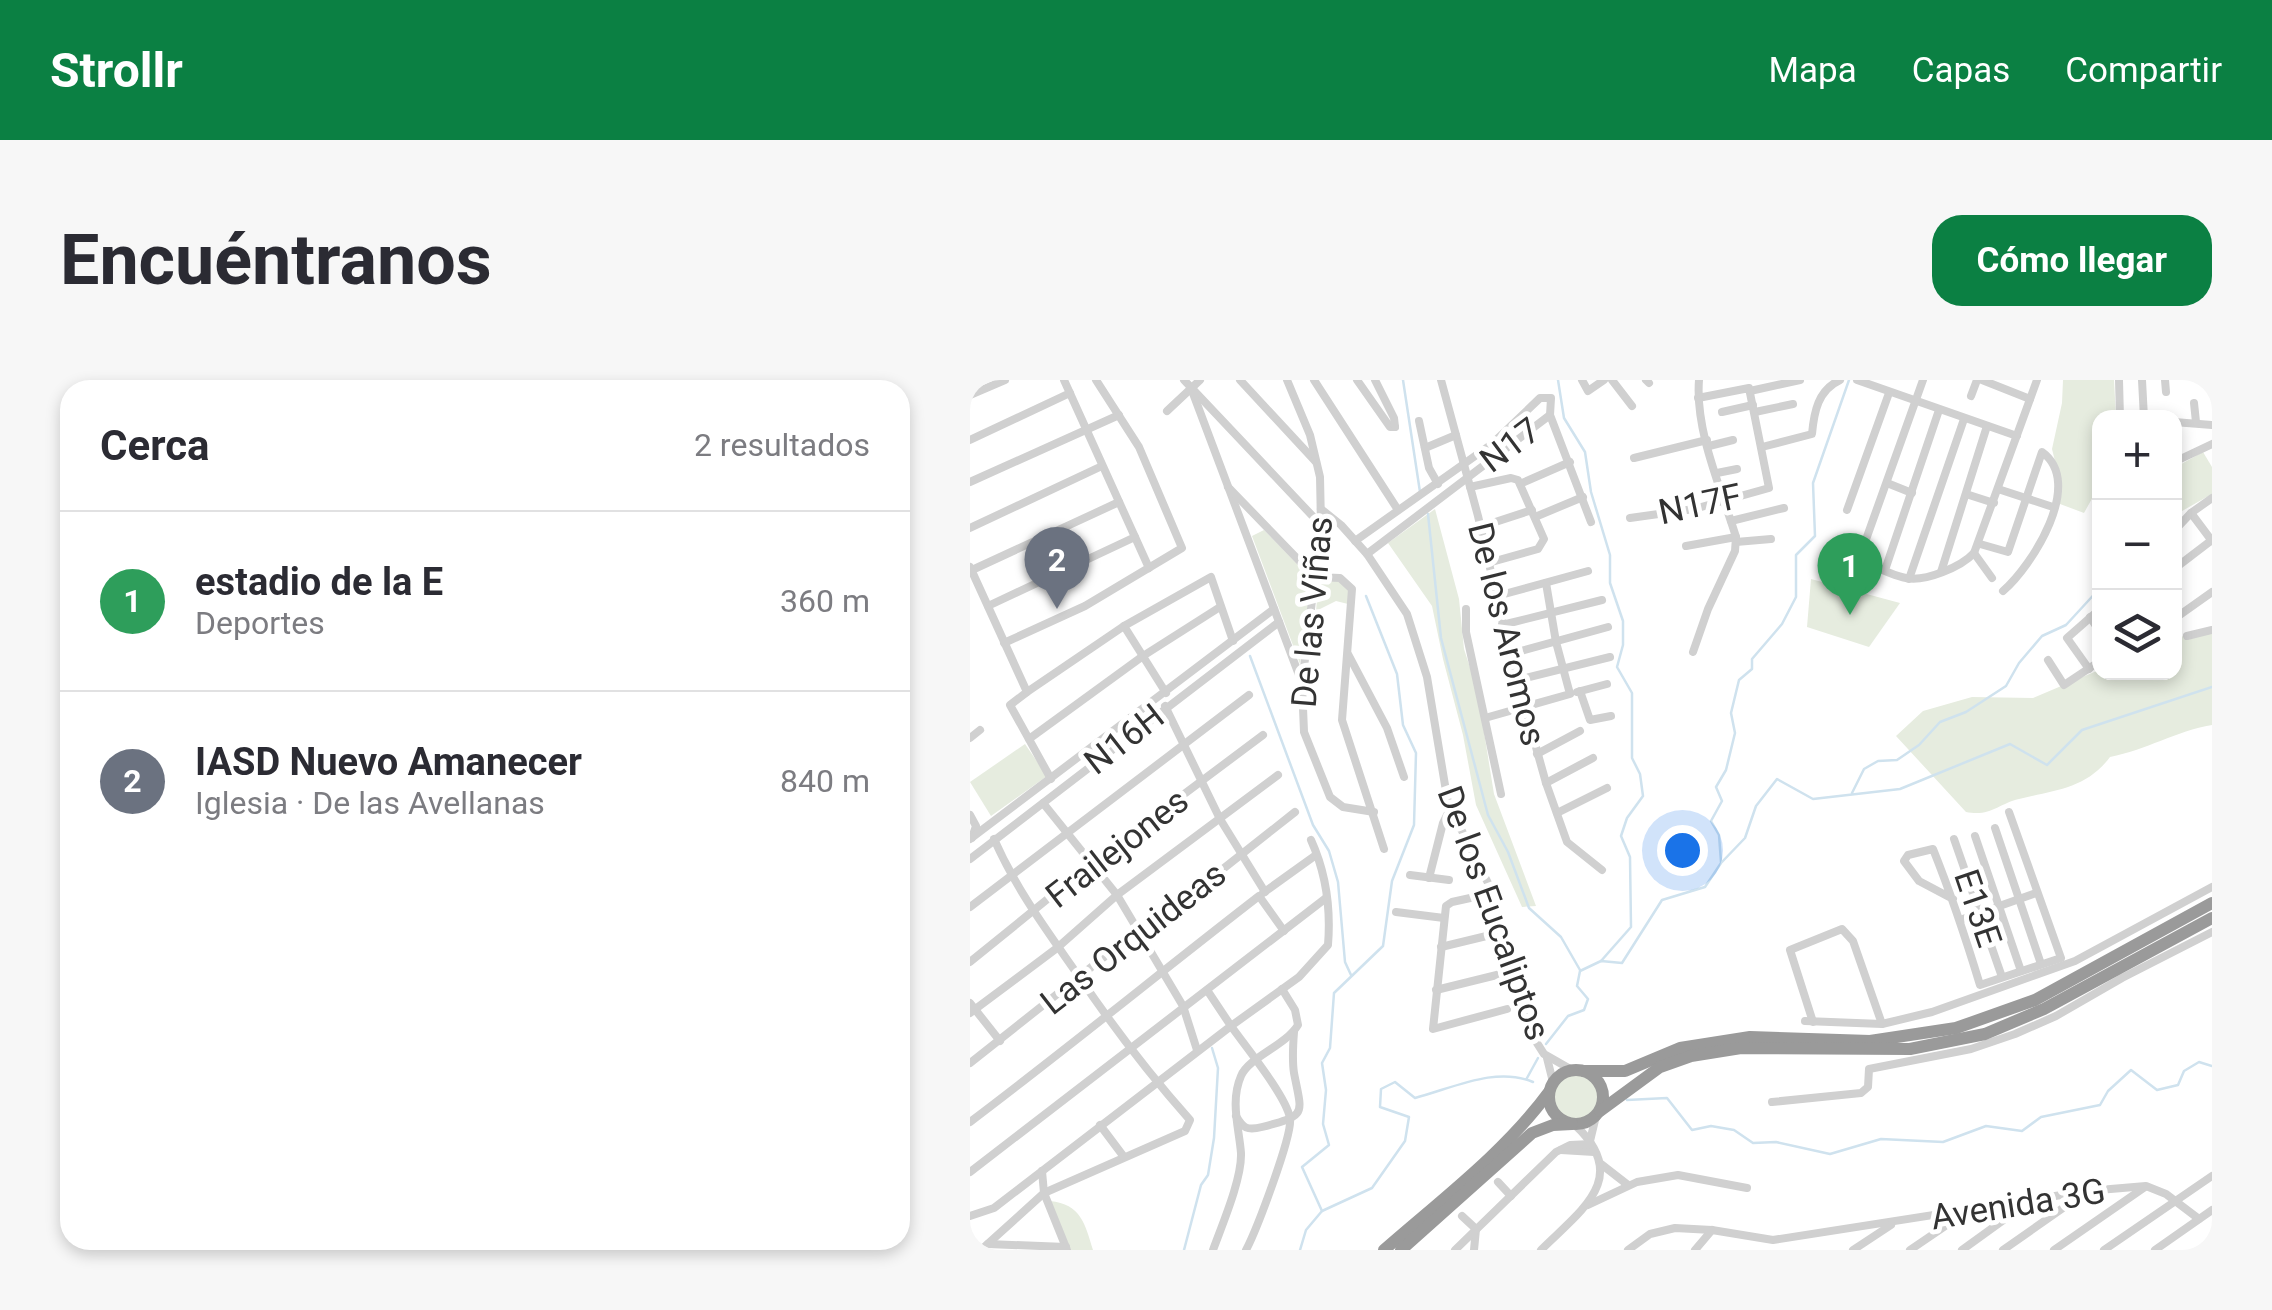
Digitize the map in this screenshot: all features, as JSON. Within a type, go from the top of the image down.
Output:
[{"type":"highway","points":[[1384,1250],[1534,1113],[1551,1087],[1578,1070],[1625,1071],[1680,1048],[1750,1038],[1870,1041],[1956,1028],[2035,1000],[2212,903]]},
{"type":"highway","points":[[1400,1250],[1532,1133],[1598,1114],[1660,1066],[1691,1056],[1741,1048],[1910,1050],[1985,1034],[2044,1010],[2212,918]]},
{"type":"highway","points":[[1578,1070],[1602,1088],[1603,1104],[1598,1114]]},
{"type":"highway","points":[[1551,1087],[1549,1100],[1557,1116],[1574,1124]]},
{"type":"street","points":[[970,395],[1005,380]]},
{"type":"street","points":[[1064,380],[1149,568]]},
{"type":"street","points":[[1004,642],[1086,606],[1182,548],[1138,447],[1096,380]]},
{"type":"street","points":[[1184,380],[1321,526]]},
{"type":"street","points":[[1166,411],[1200,380]]},
{"type":"street","points":[[1240,380],[1319,465]]},
{"type":"street","name":"De las Viñas","points":[[1287,380],[1319,465],[1321,526],[1302,684],[1304,732],[1322,784],[1336,803],[1374,812]]},
{"type":"street","points":[[1314,380],[1398,510]]},
{"type":"street","points":[[1357,380],[1390,428],[1395,427],[1375,380]]},
{"type":"street","name":"De los Aromos","points":[[1441,380],[1516,680],[1546,783],[1566,842],[1602,870]]},
{"type":"street","points":[[1582,380],[1588,391],[1604,380]]},
{"type":"street","points":[[1612,380],[1632,406]]},
{"type":"street","points":[[1693,652],[1736,540],[1708,443],[1698,398],[1700,380]]},
{"type":"street","points":[[1730,380],[1731,391]]},
{"type":"street","points":[[1698,398],[1800,380]]},
{"type":"street","points":[[1749,390],[1762,448],[1812,434],[1820,396],[1840,380]]},
{"type":"street","points":[[1858,380],[2018,436]]},
{"type":"street","points":[[1923,380],[1859,560],[1909,579],[1964,562],[1977,548],[2036,380]]},
{"type":"street","points":[[1971,396],[1979,380],[2030,399]]},
{"type":"street","points":[[2119,380],[2120,410]]},
{"type":"street","points":[[2142,380],[2144,410]]},
{"type":"street","points":[[2165,380],[2166,392]]},
{"type":"street","points":[[1191,388],[1302,684]]},
{"type":"street","points":[[970,440],[1070,393]]},
{"type":"street","points":[[1847,510],[1889,393]]},
{"type":"street","name":"N17","points":[[1366,554],[1550,415],[1550,397],[1542,397],[1503,435],[1463,461]]},
{"type":"street","points":[[2194,403],[2196,422]]},
{"type":"street","points":[[1722,412],[1793,404]]},
{"type":"street","points":[[1885,570],[1939,410]]},
{"type":"street","points":[[970,482],[1119,415]]},
{"type":"street","points":[[1550,415],[1591,522]]},
{"type":"street","points":[[1909,579],[1964,419]]},
{"type":"street","points":[[1419,421],[1438,484]]},
{"type":"street","points":[[2182,422],[2212,425]]},
{"type":"street","points":[[1941,572],[1987,426]]},
{"type":"street","points":[[1425,448],[1456,435]]},
{"type":"street","points":[[1634,458],[1733,440]]},
{"type":"street","points":[[2182,458],[2212,444]]},
{"type":"street","name":"N17F","points":[[1630,518],[1694,510],[1769,488],[1762,448]]},
{"type":"street","points":[[1977,548],[2008,552],[2042,452],[2053,464],[2058,478],[2053,507],[2039,548],[2016,580],[2002,590]]},
{"type":"street","points":[[1355,541],[1438,484],[1463,461]]},
{"type":"street","points":[[1520,484],[1570,462]]},
{"type":"street","points":[[970,528],[1102,466]]},
{"type":"street","points":[[1717,473],[1736,469]]},
{"type":"street","points":[[1470,487],[1511,478],[1520,484],[1544,539],[1541,547],[1488,564]]},
{"type":"street","points":[[1887,484],[1912,493]]},
{"type":"street","points":[[1228,487],[1315,577],[1340,578],[1352,589],[1342,720],[1384,849]]},
{"type":"street","points":[[1998,489],[2053,507]]},
{"type":"street","points":[[1966,494],[1994,502]]},
{"type":"street","points":[[1480,527],[1584,497]]},
{"type":"street","points":[[2182,523],[2212,498]]},
{"type":"street","points":[[1027,692],[971,568],[1119,502]]},
{"type":"street","points":[[1731,521],[1784,508]]},
{"type":"street","name":"De los Eucaliptos","points":[[1321,509],[1366,554],[1407,614],[1426,670],[1450,809],[1493,893],[1530,1036],[1552,1068],[1551,1087]]},
{"type":"street","points":[[2182,562],[2212,541],[2191,513]]},
{"type":"street","points":[[988,606],[1134,537]]},
{"type":"street","points":[[1686,546],[1771,539]]},
{"type":"street","points":[[1977,548],[1992,578]]},
{"type":"street","points":[[1496,596],[1588,571]]},
{"type":"street","points":[[1051,778],[1010,705],[1027,692],[1124,626],[1211,576],[1234,641]]},
{"type":"street","points":[[1546,583],[1562,667],[1574,693],[1590,720],[1611,716]]},
{"type":"street","points":[[2182,613],[2212,592]]},
{"type":"street","points":[[1502,625],[1602,600]]},
{"type":"street","points":[[1028,739],[1220,606]]},
{"type":"street","points":[[971,839],[1274,609]]},
{"type":"street","points":[[1466,610],[1466,632],[1501,794]]},
{"type":"street","points":[[2089,669],[2067,638],[2090,617],[2092,620]]},
{"type":"street","name":"N16H","points":[[970,858],[1279,622]]},
{"type":"street","points":[[1124,626],[1166,693]]},
{"type":"street","points":[[1510,654],[1608,628]]},
{"type":"street","points":[[2187,636],[2212,630]]},
{"type":"street","points":[[1348,654],[1381,714],[1404,776]]},
{"type":"street","points":[[1516,680],[1610,657]]},
{"type":"street","points":[[2048,660],[2064,684],[2092,667]]},
{"type":"street","points":[[1484,718],[1607,684]]},
{"type":"street","points":[[970,907],[1249,695]]},
{"type":"street","points":[[1165,706],[1220,819],[1284,931]]},
{"type":"street","points":[[970,738],[980,730]]},
{"type":"street","points":[[1537,754],[1580,731]]},
{"type":"street","name":"Frailejones","points":[[970,962],[1092,863],[1264,735]]},
{"type":"street","points":[[1546,783],[1593,758]]},
{"type":"street","points":[[1000,1040],[972,1008],[1057,948],[1117,895],[1278,774]]},
{"type":"street","points":[[1557,813],[1606,788]]},
{"type":"street","points":[[1043,803],[1117,895],[1183,1006],[1197,1050]]},
{"type":"street","points":[[1429,878],[1450,809]]},
{"type":"street","name":"Las Orquideas","points":[[970,1063],[1295,812]]},
{"type":"street","points":[[1882,1024],[1853,941],[1842,929],[1790,950],[1809,1022],[1882,1024],[1932,1012],[2061,958],[2009,812]]},
{"type":"street","points":[[970,815],[976,826],[971,839]]},
{"type":"street","points":[[1995,828],[2041,964]]},
{"type":"street","points":[[1975,836],[2021,974]]},
{"type":"street","points":[[984,1247],[1044,1193],[1185,1131],[1190,1120],[1130,1051],[1032,913],[994,839]]},
{"type":"street","name":"E13E","points":[[1954,839],[2002,977]]},
{"type":"street","points":[[970,1216],[994,1208],[1197,1050],[1299,977],[1328,945],[1323,869],[1311,840]]},
{"type":"street","points":[[1953,900],[1919,881],[1904,860],[1933,849],[1953,900],[1960,920],[1980,984],[2075,962],[2212,887]]},
{"type":"street","points":[[970,1122],[1106,1019],[1160,972],[1316,856]]},
{"type":"street","points":[[1410,875],[1449,880]]},
{"type":"street","points":[[1493,893],[1448,904],[1440,947],[1435,1030],[1507,1009]]},
{"type":"street","points":[[1960,920],[2036,893]]},
{"type":"street","points":[[970,1172],[1326,898]]},
{"type":"street","points":[[1396,912],[1444,918]]},
{"type":"street","points":[[1440,947],[1503,932]]},
{"type":"street","points":[[1772,1102],[1861,1092],[1868,1087],[1870,1069],[1972,1049],[2015,1034],[2212,932]]},
{"type":"street","points":[[1436,990],[1512,971]]},
{"type":"street","points":[[1213,1250],[1241,1158],[1236,1116],[1241,1077],[1298,1025],[1296,1013],[1282,989]]},
{"type":"street","points":[[1207,990],[1284,1102],[1290,1120]]},
{"type":"street","points":[[1246,1250],[1276,1171],[1290,1120],[1300,1110],[1294,1072],[1294,1032]]},
{"type":"street","name":"De los Eucaliptos","points":[[1544,1054],[1578,1070]]},
{"type":"street","points":[[1592,1146],[1598,1114]]},
{"type":"street","points":[[1236,1116],[1250,1130],[1290,1120]]},
{"type":"street","points":[[1574,1124],[1599,1162],[1628,1185]]},
{"type":"street","points":[[1100,1125],[1124,1158]]},
{"type":"street","points":[[1454,1250],[1561,1150],[1570,1144],[1592,1146]]},
{"type":"street","points":[[1541,1250],[1588,1204],[1600,1184],[1599,1162]]},
{"type":"street","points":[[984,1247],[1066,1249],[1044,1193],[1042,1171]]},
{"type":"street","points":[[1588,1204],[1628,1185],[1678,1176],[1746,1188]]},
{"type":"street","points":[[2104,1250],[2212,1176]]},
{"type":"street","points":[[1498,1182],[1511,1196]]},
{"type":"street","points":[[2054,1250],[2146,1186]]},
{"type":"street","name":"Avenida 3G","points":[[1628,1250],[1650,1234],[1675,1228],[1773,1240],[2087,1191],[2146,1186],[2176,1202],[2198,1220]]},
{"type":"street","points":[[2004,1250],[2087,1191]]},
{"type":"street","points":[[1962,1250],[2030,1201]]},
{"type":"street","points":[[2155,1250],[2212,1210]]},
{"type":"street","points":[[1910,1250],[1964,1213]]},
{"type":"street","points":[[1462,1216],[1476,1229]]},
{"type":"street","points":[[1852,1250],[1896,1222]]},
{"type":"street","points":[[1474,1250],[1476,1229]]},
{"type":"street","points":[[1694,1250],[1712,1230]]},
{"type":"street","points":[[1765,1250],[1773,1240]]},
{"type":"shaded area","points":[[2063,380],[2114,380],[2116,410],[2092,410],[2092,499],[2084,513],[2060,504],[2052,449]]},
{"type":"shaded area","points":[[2203,452],[2212,467],[2212,494],[2182,511],[2182,500],[2182,464]]},
{"type":"shaded area","points":[[1435,509],[1459,599],[1464,649],[1477,689],[1494,794],[1536,906],[1522,907],[1476,805],[1432,606],[1388,543]]},
{"type":"shaded area","points":[[1264,530],[1311,578],[1300,664],[1252,536]]},
{"type":"shaded area","points":[[1319,579],[1340,580],[1349,590],[1348,604],[1336,601],[1316,611]]},
{"type":"shaded area","points":[[1811,579],[1900,603],[1869,647],[1807,627]]},
{"type":"shaded area","points":[[2212,630],[2212,725],[2110,757],[2091,776],[2069,787],[1988,811],[1966,812],[1896,736],[1923,711],[1972,697],[2033,698],[2092,673],[2092,680],[2182,680],[2182,636]]},
{"type":"shaded area","points":[[1025,744],[1047,776],[991,816],[970,782]]},
{"type":"shaded area","points":[[1575,1072],[1592,1079],[1599,1096],[1592,1113],[1575,1120],[1558,1113],[1551,1096],[1558,1079]]},
{"type":"shaded area","points":[[1050,1201],[1075,1211],[1093,1250],[1071,1250]]},
{"type":"waterway","points":[[1403,380],[1420,492]]},
{"type":"waterway","points":[[1558,380],[1564,418],[1585,452],[1591,492],[1610,555],[1610,583],[1623,621],[1623,645],[1617,667],[1632,693],[1632,758],[1640,774],[1643,796],[1627,818],[1621,836],[1630,857],[1631,927],[1601,961]]},
{"type":"waterway","points":[[1721,862],[1719,835],[1711,821],[1722,801],[1716,787],[1726,770],[1735,733],[1731,713],[1739,680],[1752,669],[1752,659],[1782,624],[1796,597],[1796,555],[1815,536],[1813,483],[1849,380]]},
{"type":"waterway","points":[[1428,514],[1441,638],[1488,815],[1508,852],[1529,908],[1561,937],[1580,970]]},
{"type":"waterway","points":[[1852,793],[1864,769],[1878,761],[1897,760],[1919,745],[1940,722],[1966,712],[2006,686],[2042,636],[2066,625],[2098,590]]},
{"type":"waterway","points":[[1322,1211],[1302,1167],[1329,1145],[1323,1124],[1326,1090],[1322,1063],[1330,1048],[1334,993],[1383,946],[1392,881],[1414,825],[1416,753],[1403,725],[1397,674],[1366,596]]},
{"type":"waterway","points":[[1250,656],[1313,825],[1329,851],[1338,882],[1345,962],[1351,975]]},
{"type":"waterway","points":[[1546,1044],[1568,1016],[1584,1010],[1588,999],[1577,986],[1580,971],[1601,961],[1622,963],[1662,900],[1705,887],[1745,838],[1756,806],[1777,779],[1813,799],[1900,789],[2010,744],[2047,765],[2082,730],[2212,687]]},
{"type":"waterway","points":[[1184,1250],[1201,1185],[1208,1175],[1214,1138],[1218,1068],[1212,1048]]},
{"type":"waterway","points":[[1527,1078],[1538,1058]]},
{"type":"waterway","points":[[1627,1100],[1667,1098],[1692,1130],[1711,1126],[1734,1130],[1753,1143],[1776,1142],[1830,1154],[1881,1139],[1943,1142],[1986,1126],[2022,1131],[2041,1117],[2100,1105],[2108,1091],[2131,1070],[2157,1090],[2178,1085],[2184,1071],[2199,1062],[2212,1066]]},
{"type":"waterway","points":[[1300,1250],[1306,1230],[1322,1211],[1372,1188],[1405,1141],[1409,1117],[1380,1107],[1381,1089],[1395,1082],[1415,1098],[1489,1077],[1533,1082]]},
{"type":"place","name":"IASD Nuevo Amanecer","points":[[1057,609]]},
{"type":"place","name":"estadio de la E","points":[[1850,615]]}]
